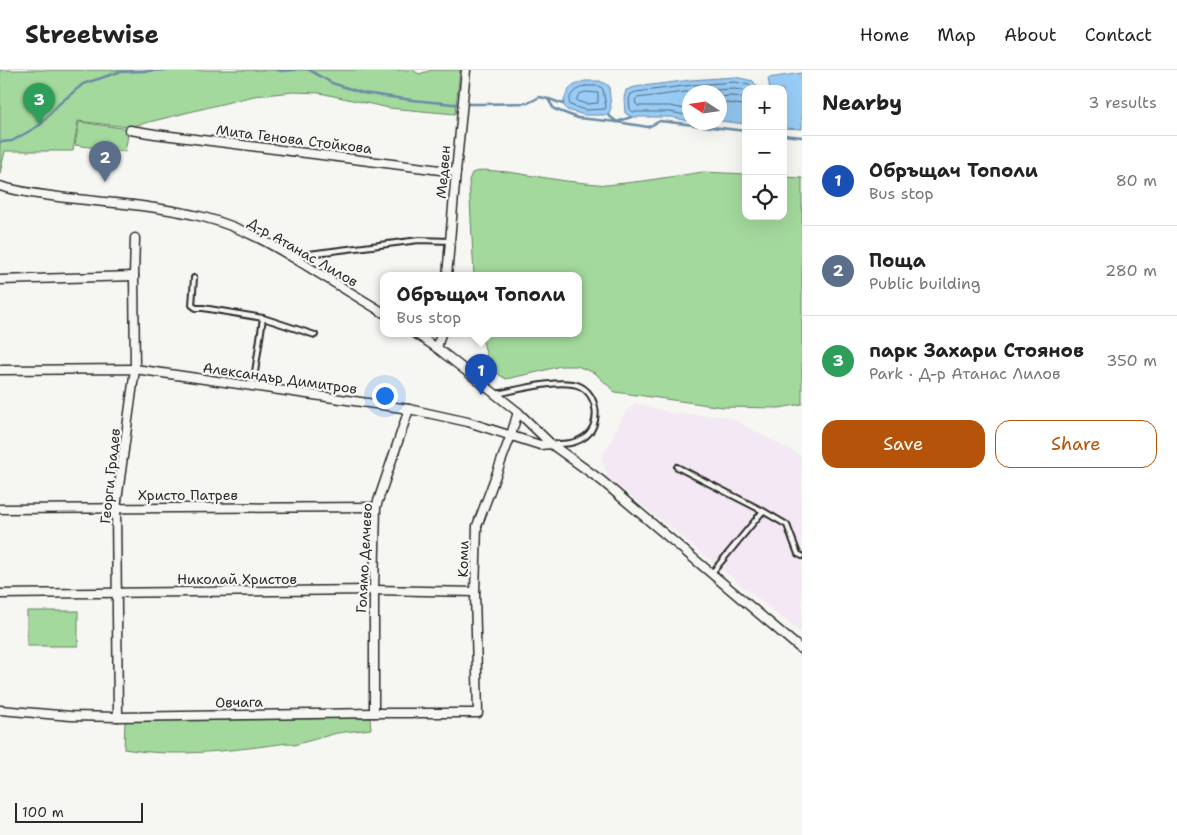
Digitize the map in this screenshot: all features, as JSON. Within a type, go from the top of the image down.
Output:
[{"type":"street","name":"Медвен","points":[[447,272],[466,70]]},
{"type":"street","name":"Мита Генова Стойкова","points":[[130,130],[456,172]]},
{"type":"street","name":"Д-р Атанас Лилов","points":[[0,186],[40,195],[136,206],[201,217],[229,225],[256,236],[380,311]]},
{"type":"street","name":"Георги Градев","points":[[118,717],[116,508],[135,369],[135,238]]},
{"type":"street","points":[[0,280],[134,276]]},
{"type":"street","points":[[420,337],[518,412],[552,444],[602,481],[802,650]]},
{"type":"street","points":[[437,348],[440,337]]},
{"type":"street","name":"Александър Димитров","points":[[0,370],[135,369],[409,409],[443,416],[540,445],[552,444]]},
{"type":"street","name":"Голямо Делчево","points":[[374,713],[376,507],[409,409]]},
{"type":"street","name":"Коми","points":[[478,713],[475,592],[477,526],[518,412]]},
{"type":"street","name":"Христо Патрев","points":[[0,509],[376,507]]},
{"type":"street","name":"Николай Христов","points":[[0,594],[374,590],[475,592]]},
{"type":"street","name":"Овчага","points":[[0,710],[71,716],[118,717],[478,713]]},
{"type":"lane","points":[[290,256],[419,240],[450,241]]},
{"type":"lane","points":[[194,278],[192,305],[196,308],[263,318],[315,335]]},
{"type":"lane","points":[[253,386],[263,318]]},
{"type":"lane","points":[[494,394],[565,383],[577,385],[588,392],[594,402],[596,416],[592,429],[585,437],[570,444],[552,444]]},
{"type":"lane","points":[[677,467],[764,511],[787,526],[798,554],[802,556]]},
{"type":"lane","points":[[711,574],[764,511]]},
{"type":"shaded area","points":[[635,403],[671,413],[729,417],[802,456],[802,634],[610,479],[601,460],[625,413]]},
{"type":"green space","points":[[0,70],[413,70],[419,74],[432,70],[460,70],[455,114],[389,108],[320,93],[293,92],[254,96],[129,127],[78,121],[73,151],[5,151],[0,173]]},
{"type":"green space","points":[[79,122],[129,129],[125,152],[75,145]]},
{"type":"green space","points":[[483,170],[607,185],[703,172],[742,174],[742,220],[787,220],[787,177],[802,178],[802,404],[779,408],[723,407],[615,392],[595,373],[577,366],[560,366],[506,379],[490,369],[482,337],[582,337],[582,272],[474,272],[469,180],[472,173]]},
{"type":"green space","points":[[27,611],[78,611],[78,646],[27,646]]},
{"type":"green space","points":[[370,718],[371,729],[337,733],[294,745],[288,743],[186,753],[145,752],[124,749],[125,721]]},
{"type":"water","points":[[802,73],[802,129],[787,128],[787,85],[769,85],[768,78]]},
{"type":"water","points":[[735,77],[753,81],[756,85],[742,85],[742,124],[727,122],[727,85],[682,85],[682,120],[670,117],[631,117],[625,113],[624,98],[626,90],[635,87]]},
{"type":"water","points":[[585,81],[600,81],[609,86],[611,108],[608,115],[584,115],[567,110],[563,104],[568,91]]},
{"type":"waterway","points":[[0,142],[12,141],[40,125],[59,104],[83,84],[119,72],[168,70]]},
{"type":"waterway","points":[[277,70],[295,70]]},
{"type":"waterway","points":[[309,70],[332,83],[363,93],[412,100],[453,104],[528,103],[540,97],[548,99],[554,109],[578,118],[648,127],[660,121],[742,131]]},
{"type":"waterway","points":[[549,99],[563,104]]},
{"type":"waterway","points":[[608,115],[617,122],[631,117]]},
{"type":"waterway","points":[[787,135],[802,137]]},
{"type":"place","name":"парк Захари Стоянов","points":[[39,124]]},
{"type":"place","name":"Поща","points":[[105,182]]},
{"type":"place","name":"Обръщач Тополи","points":[[481,395]]}]
